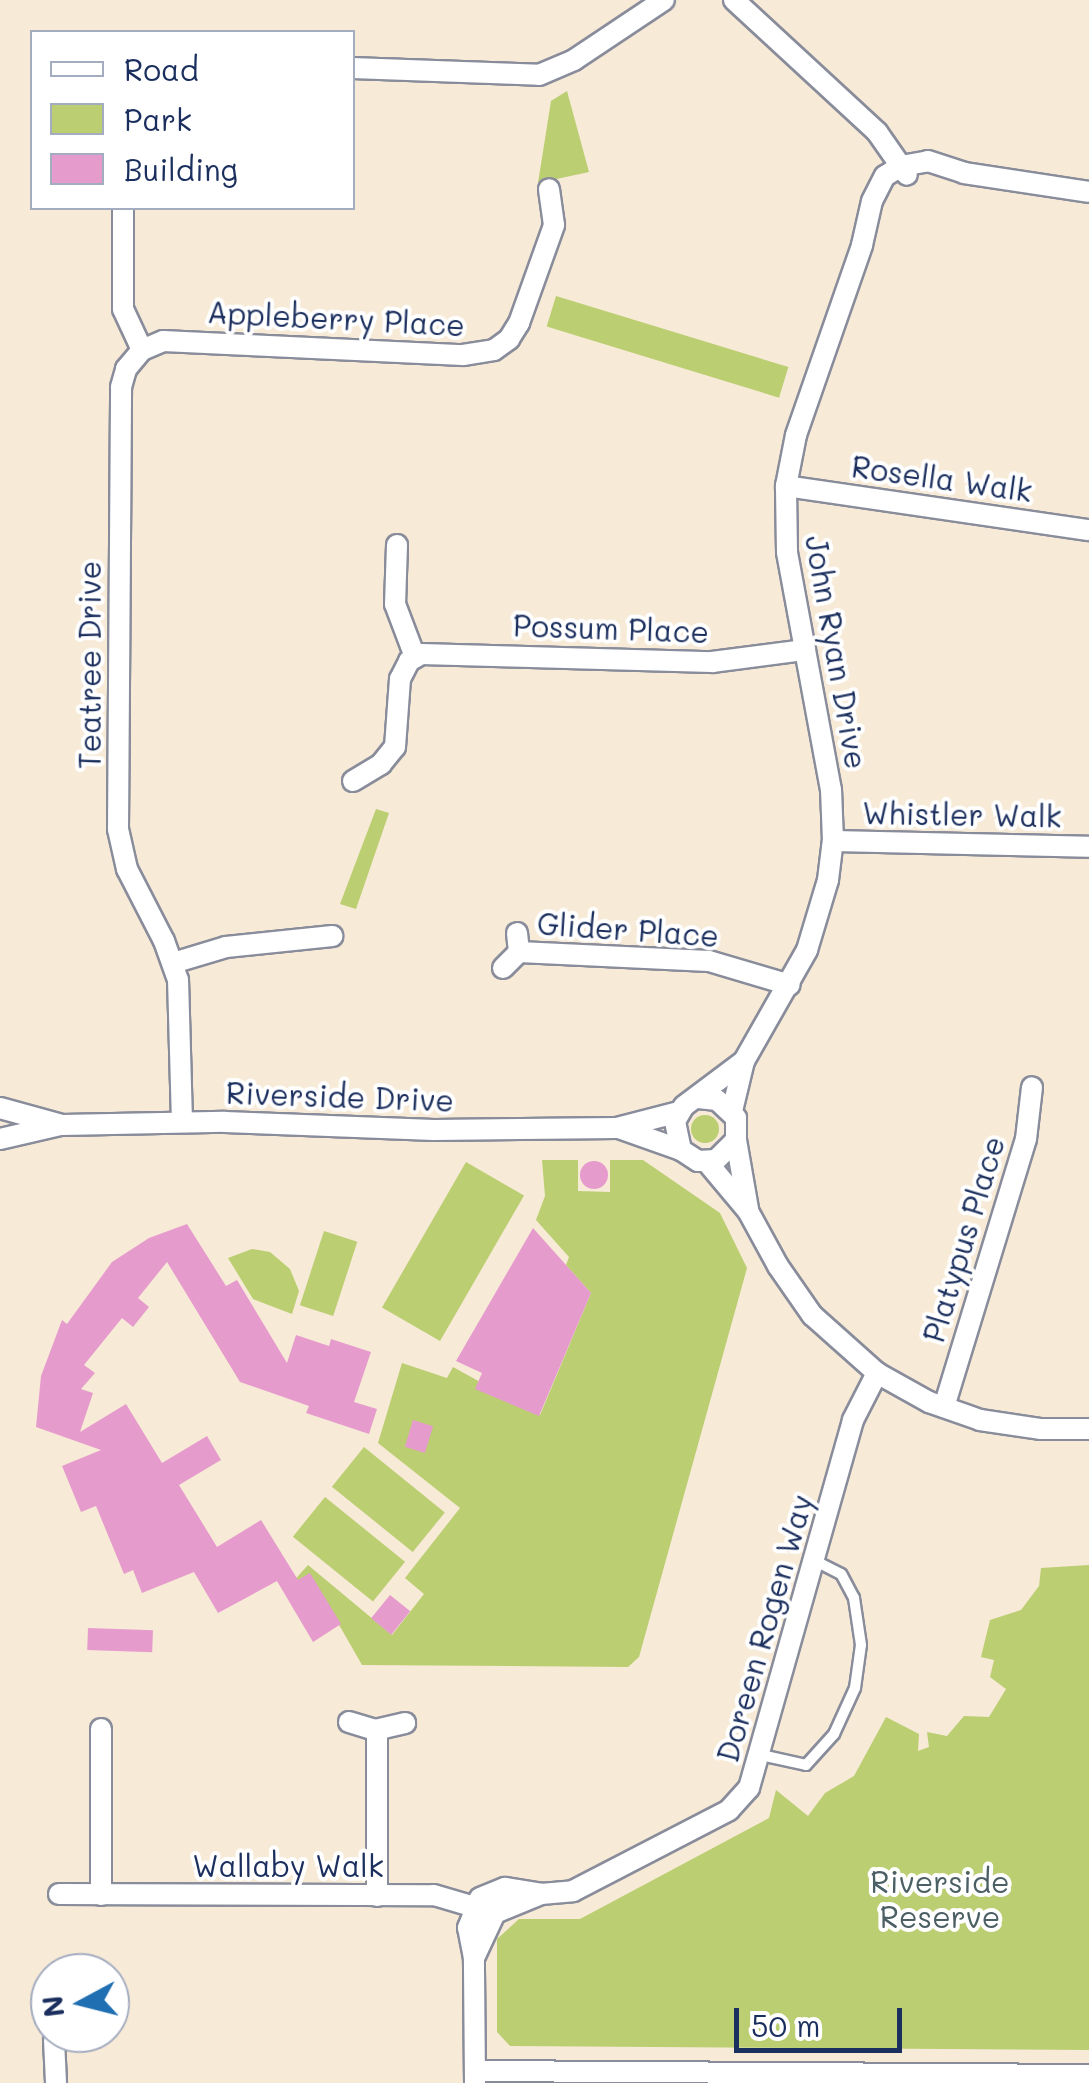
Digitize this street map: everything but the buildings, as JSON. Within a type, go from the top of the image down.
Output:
[{"type":"street","points":[[355,68],[539,75],[574,60],[664,0]]},
{"type":"street","points":[[734,0],[877,132],[904,171],[928,161],[964,173],[1089,192]]},
{"type":"street","name":"John Ryan Drive","points":[[732,1112],[744,1061],[790,984],[819,914],[833,841],[829,773],[787,552],[786,486],[801,417],[862,246],[879,184],[904,171]]},
{"type":"street","points":[[549,189],[555,212],[578,212]]},
{"type":"street","points":[[122,210],[122,302],[142,350]]},
{"type":"street","name":"Appleberry Place","points":[[142,350],[178,341],[486,353],[514,332],[555,212]]},
{"type":"street","name":"Teatree Drive","points":[[142,350],[126,369],[122,388],[118,829],[127,869],[173,963],[180,997],[182,1122]]},
{"type":"street","name":"Rosella Walk","points":[[786,486],[1089,530]]},
{"type":"street","points":[[353,781],[381,764],[395,747],[400,679],[415,657],[386,600],[397,545]]},
{"type":"street","name":"Possum Place","points":[[415,657],[438,652],[726,662],[805,650]]},
{"type":"street","name":"Whistler Walk","points":[[833,841],[1089,847]]},
{"type":"street","points":[[173,963],[226,947],[332,936]]},
{"type":"street","name":"Glider Place","points":[[503,968],[518,942],[709,961],[790,984]]},
{"type":"street","name":"John Ryan Drive","points":[[698,1098],[744,1061]]},
{"type":"street","name":"Platypus Place","points":[[944,1408],[1026,1139],[1032,1087]]},
{"type":"street","points":[[748,1210],[732,1112],[717,1100],[698,1098],[679,1112],[674,1131],[681,1150],[707,1162],[748,1210],[778,1266],[812,1315],[877,1373],[944,1408],[1008,1426],[1089,1429]]},
{"type":"street","name":"Riverside Drive","points":[[0,1108],[62,1125]]},
{"type":"street","name":"Riverside Drive","points":[[0,1140],[62,1125],[182,1122],[406,1130],[617,1128],[679,1112]]},
{"type":"street","name":"Riverside Drive","points":[[617,1128],[681,1150]]},
{"type":"street","points":[[707,1162],[725,1156],[736,1140]]},
{"type":"street","name":"Doreen Rogen Way","points":[[473,1910],[485,1893],[501,1888],[540,1894],[577,1890],[737,1805],[761,1755],[853,1420],[877,1373]]},
{"type":"street","points":[[348,1722],[378,1730],[405,1723]]},
{"type":"street","points":[[100,1895],[101,1730]]},
{"type":"street","points":[[377,1896],[378,1730]]},
{"type":"street","name":"Wallaby Walk","points":[[59,1894],[439,1896],[473,1910],[495,1913]]},
{"type":"street","name":"Doreen Rogen Way","points":[[495,1913],[540,1894]]},
{"type":"street","points":[[473,1910],[468,1931],[474,1958],[475,2077],[1089,2075]]},
{"type":"street","points":[[474,1958],[495,1913]]},
{"type":"street","points":[[55,2053],[56,2083]]},
{"type":"lane","points":[[761,1755],[806,1765],[838,1727],[855,1688],[861,1645],[854,1598],[841,1574],[814,1560]]},
{"type":"green space","points":[[567,91],[589,172],[538,183],[551,101]]},
{"type":"green space","points":[[556,296],[788,367],[779,398],[547,327]]},
{"type":"green space","points":[[376,809],[389,813],[356,909],[340,904]]},
{"type":"green space","points":[[705,1115],[715,1119],[719,1129],[715,1139],[705,1143],[695,1139],[691,1129],[695,1119]]},
{"type":"green space","points":[[542,1160],[578,1160],[578,1191],[610,1192],[610,1160],[643,1160],[720,1213],[747,1268],[639,1657],[628,1667],[362,1665],[310,1574],[290,1585],[308,1565],[392,1635],[424,1594],[405,1578],[460,1508],[378,1443],[402,1363],[447,1378],[453,1367],[540,1415],[591,1293],[566,1265],[569,1257],[536,1220],[545,1196]]},
{"type":"green space","points":[[466,1162],[524,1196],[440,1341],[382,1307]]},
{"type":"green space","points":[[324,1231],[357,1242],[333,1316],[300,1305]]},
{"type":"green space","points":[[252,1249],[270,1252],[290,1269],[299,1291],[292,1314],[253,1299],[228,1258]]},
{"type":"green space","points":[[364,1447],[445,1512],[413,1552],[332,1487]]},
{"type":"green space","points":[[325,1497],[405,1562],[373,1601],[293,1537]]},
{"type":"green space","name":"Riverside Reserve","points":[[1089,1565],[1089,2050],[510,2046],[497,2032],[497,1939],[519,1919],[580,1919],[769,1818],[776,1790],[808,1816],[825,1793],[854,1776],[886,1717],[919,1734],[918,1751],[929,1747],[927,1732],[947,1736],[964,1716],[989,1717],[1006,1689],[990,1677],[994,1660],[981,1657],[990,1620],[1021,1610],[1039,1586],[1041,1568]]}]
